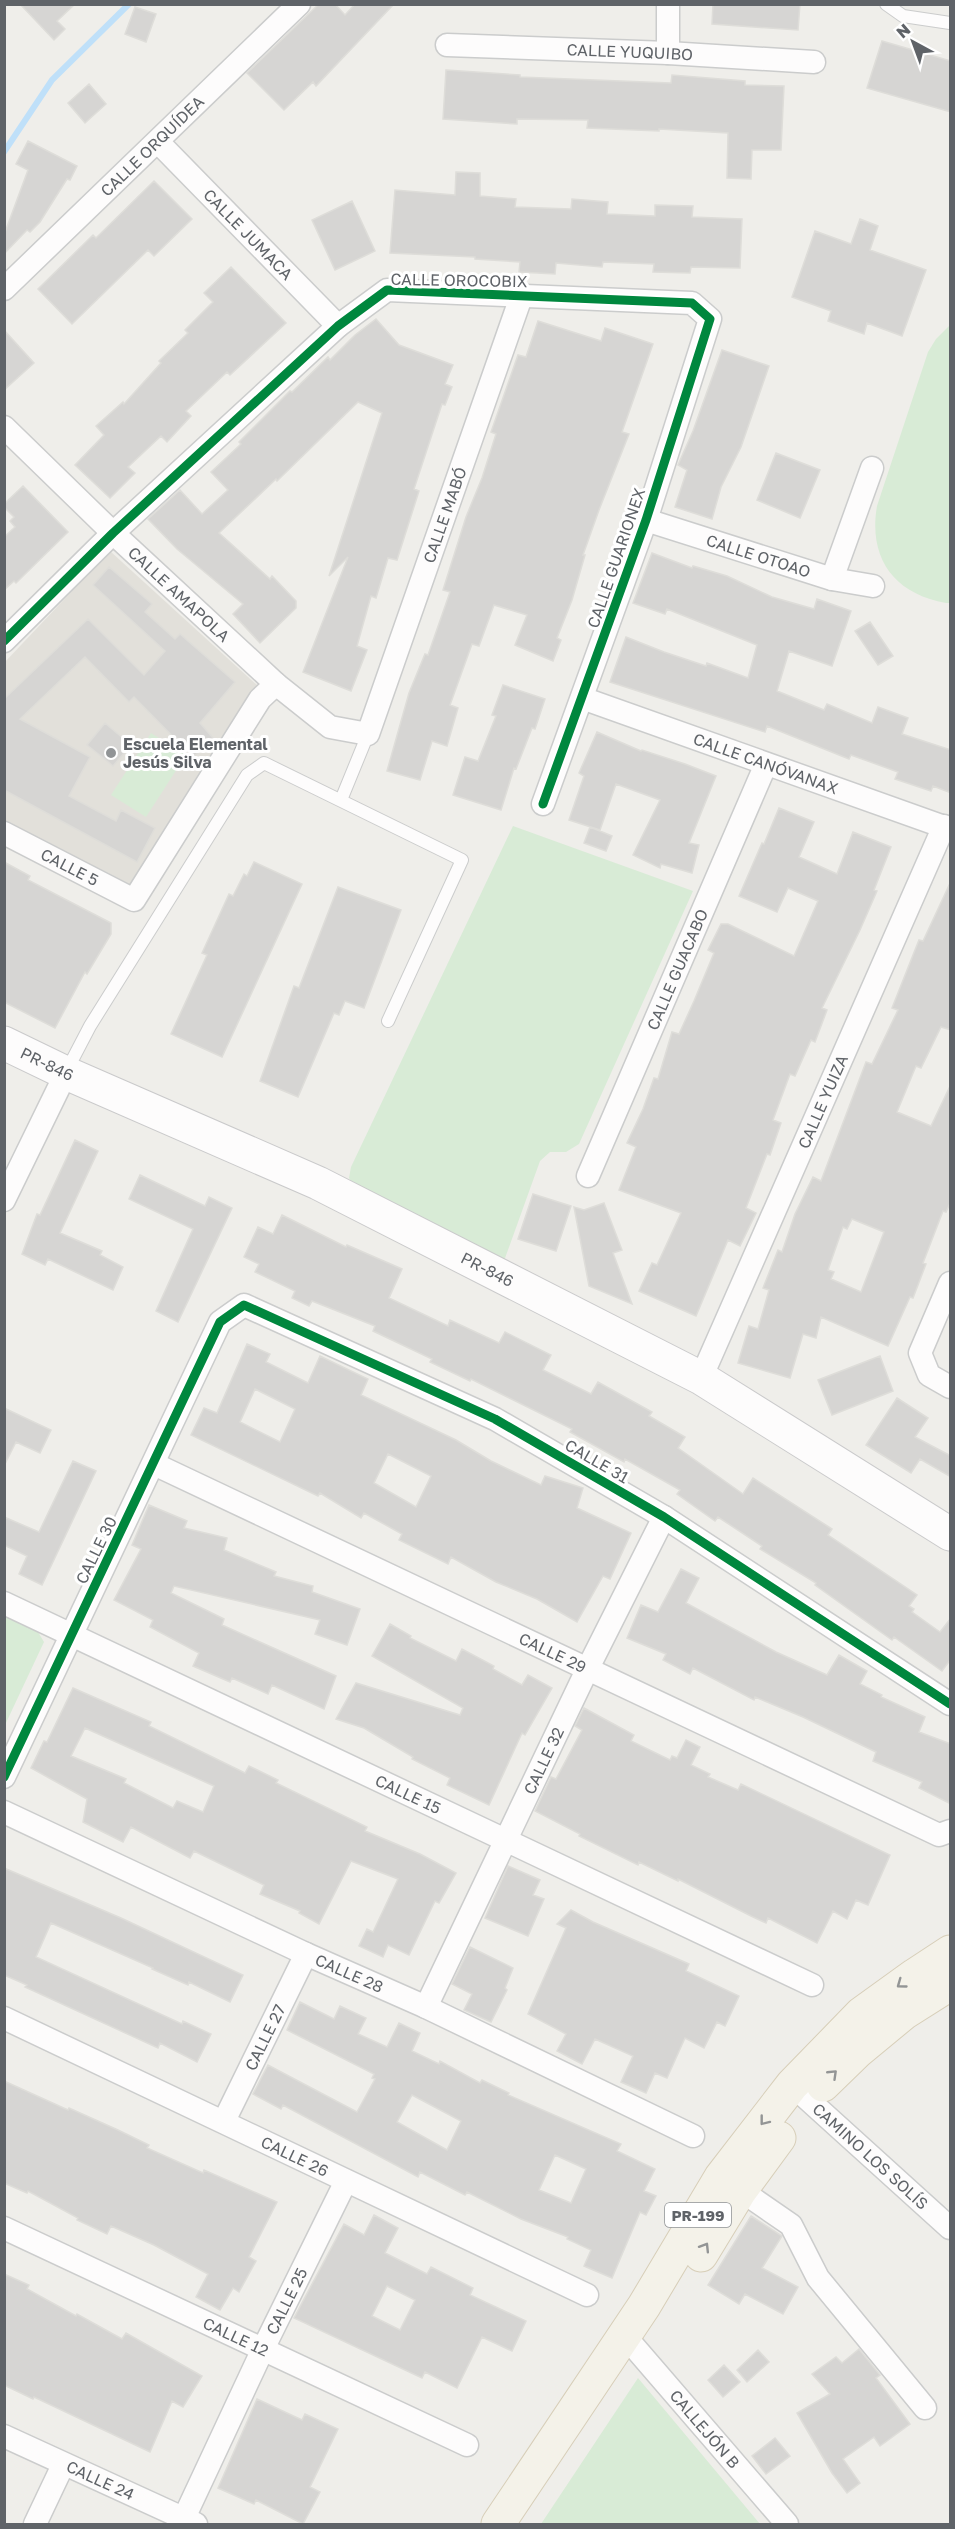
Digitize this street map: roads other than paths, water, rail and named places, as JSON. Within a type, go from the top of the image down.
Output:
[{"type":"main road","name":"PR-199","points":[[523,2524],[631,2343],[644,2306],[731,2184],[861,2014],[915,1975],[951,1953]]},
{"type":"main road","name":"PR-199","points":[[800,2092],[858,2051],[904,2013],[951,1984]]},
{"type":"main road","name":"PR-199","points":[[498,2524],[631,2343]]},
{"type":"street","name":"CALLE ORQUÍDEA","points":[[4,289],[299,4]]},
{"type":"street","points":[[668,4],[668,53]]},
{"type":"street","name":"CALLE YUQUIBO","points":[[447,45],[668,53],[814,62]]},
{"type":"street","name":"CALLE JUMACA","points":[[158,142],[338,326]]},
{"type":"street","name":"CALLE OROCOBIX","points":[[4,641],[113,533],[338,326],[387,290],[692,303],[710,319]]},
{"type":"street","name":"CALLE MABÓ","points":[[368,734],[521,297]]},
{"type":"street","name":"CALLE GUARIONEX","points":[[543,804],[646,520],[710,319]]},
{"type":"street","name":"CALLE AMAPOLA","points":[[4,427],[113,533],[276,684],[330,727],[368,734]]},
{"type":"street","points":[[832,579],[872,468]]},
{"type":"street","name":"CALLE OTOAO","points":[[646,520],[832,579],[873,586]]},
{"type":"street","name":"CALLE 5","points":[[4,833],[134,900],[260,699],[276,684]]},
{"type":"street","name":"CALLE CANÓVANAX","points":[[582,698],[947,827]]},
{"type":"street","name":"CALLE GUACABO","points":[[588,1176],[766,764]]},
{"type":"street","name":"CALLE YUIZA","points":[[700,1378],[947,827]]},
{"type":"street","name":"PR-846","points":[[4,1042],[66,1073],[318,1183],[700,1378],[951,1534]]},
{"type":"street","points":[[4,1200],[66,1073]]},
{"type":"street","points":[[951,1283],[920,1353],[929,1375],[951,1387]]},
{"type":"street","name":"CALLE 31","points":[[214,1335],[220,1322],[244,1305],[495,1419],[664,1516],[951,1704]]},
{"type":"street","name":"CALLE 30","points":[[4,1777],[214,1335]]},
{"type":"street","name":"CALLE 29","points":[[154,1464],[939,1835],[951,1831]]},
{"type":"street","name":"CALLE 32","points":[[426,2007],[586,1670],[664,1516]]},
{"type":"street","name":"CALLE 15","points":[[4,1603],[812,1985]]},
{"type":"street","name":"CALLE 28","points":[[4,1812],[306,1954],[426,2007],[693,2136]]},
{"type":"street","name":"CALLE 27","points":[[224,2121],[306,1954]]},
{"type":"street","name":"CALLE 26","points":[[4,2018],[587,2295]]},
{"type":"street","name":"CAMINO LOS SOLÍS","points":[[800,2092],[951,2228]]},
{"type":"street","name":"CALLE 25","points":[[190,2521],[263,2349],[346,2181]]},
{"type":"street","points":[[731,2184],[790,2225],[818,2278],[925,2408]]},
{"type":"street","name":"CALLE 12","points":[[4,2228],[467,2445]]},
{"type":"street","name":"CALLEJÓN B","points":[[631,2343],[787,2524]]},
{"type":"street","name":"CALLE 24","points":[[4,2436],[190,2521]]},
{"type":"street","points":[[35,2524],[63,2464]]},
{"type":"lane","points":[[886,4],[903,16],[951,22]]},
{"type":"lane","points":[[341,800],[368,734]]},
{"type":"lane","points":[[66,1073],[90,1026],[247,775],[264,763],[462,860],[388,1021]]},
{"type":"waterway","points":[[4,152],[52,80],[129,4]]},
{"type":"place","name":"Escuela Elemental Jesús Silva","points":[[111,753]]}]
